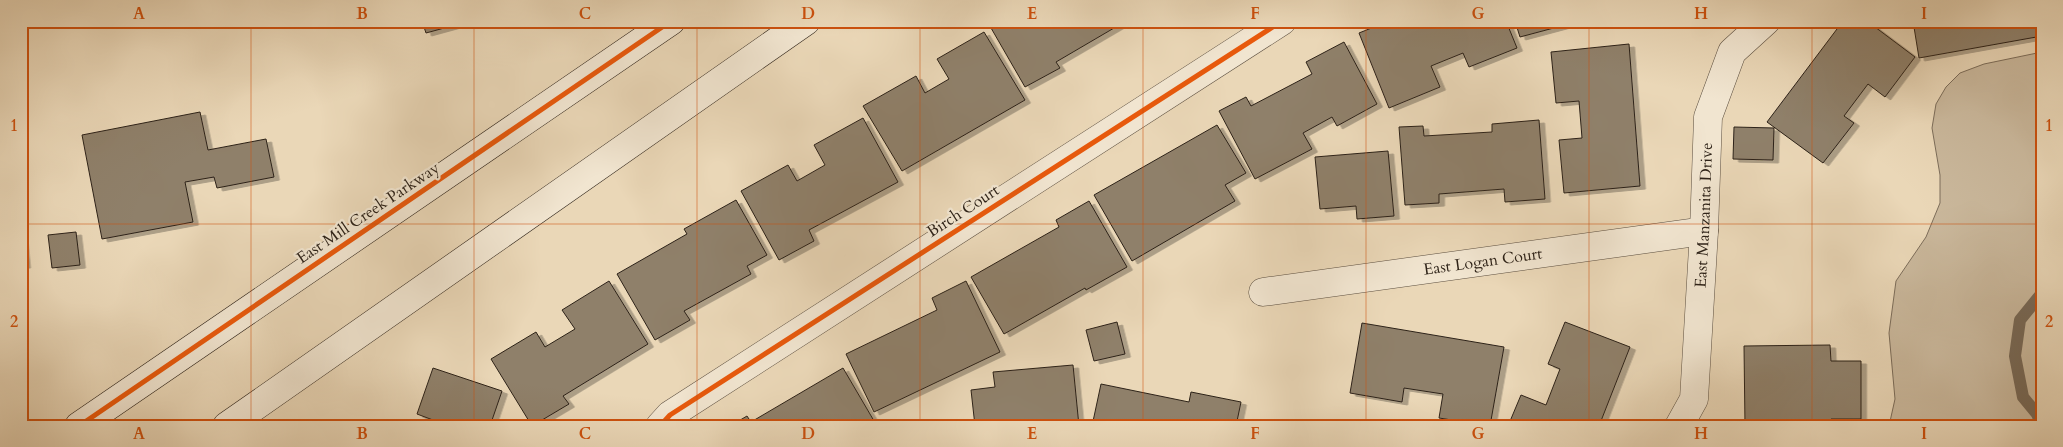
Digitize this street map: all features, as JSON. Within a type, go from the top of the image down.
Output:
[{"type":"street","name":"East Mill Creek Parkway","points":[[79,426],[671,21]]},
{"type":"street","points":[[227,426],[806,21]]},
{"type":"street","name":"Birch Court","points":[[660,426],[670,415],[1282,21]]},
{"type":"street","name":"East Manzanita Drive","points":[[1679,426],[1694,400],[1704,231],[1708,117],[1732,52],[1766,21]]},
{"type":"street","name":"East Logan Court","points":[[1263,292],[1704,231]]},
{"type":"shaded area","points":[[2042,52],[2042,426],[1889,426],[1895,399],[1889,333],[1896,281],[1926,237],[1940,203],[1940,175],[1932,128],[1936,104],[1946,87],[1960,73],[1984,64]]},
{"type":"building","points":[[422,21],[470,21],[426,33]]},
{"type":"building","points":[[987,21],[1126,21],[1056,62],[1060,68],[1025,87]]},
{"type":"building","points":[[1391,21],[1394,28],[1411,21],[1506,21],[1517,48],[1469,67],[1463,53],[1431,66],[1440,87],[1389,108],[1359,33]]},
{"type":"building","points":[[1515,21],[1580,21],[1520,37]]},
{"type":"building","points":[[1843,21],[1867,21],[1915,57],[1885,97],[1868,84],[1844,116],[1854,123],[1823,163],[1767,122]]},
{"type":"building","points":[[1913,21],[2042,21],[2042,36],[1919,58]]},
{"type":"building","points":[[984,32],[1025,100],[902,171],[863,106],[916,76],[925,93],[949,79],[937,59]]},
{"type":"building","points":[[1344,42],[1377,104],[1337,126],[1332,117],[1303,133],[1312,149],[1255,179],[1219,111],[1246,97],[1251,106],[1312,74],[1306,62]]},
{"type":"building","points":[[1629,44],[1640,186],[1564,193],[1559,140],[1582,138],[1579,101],[1556,103],[1551,52]]},
{"type":"building","points":[[200,112],[208,150],[266,139],[274,177],[217,188],[214,177],[185,182],[193,222],[102,239],[82,135]]},
{"type":"building","points":[[863,118],[898,182],[809,230],[814,241],[779,260],[741,191],[788,165],[797,181],[825,165],[814,145]]},
{"type":"building","points":[[1539,120],[1545,199],[1505,202],[1504,189],[1439,194],[1439,203],[1405,205],[1399,127],[1423,126],[1424,136],[1492,132],[1492,124]]},
{"type":"building","points":[[1217,125],[1246,173],[1225,185],[1235,201],[1132,261],[1094,195]]},
{"type":"building","points":[[1734,127],[1774,128],[1773,160],[1733,159]]},
{"type":"building","points":[[1388,151],[1394,216],[1357,219],[1356,206],[1320,209],[1315,157]]},
{"type":"building","points":[[736,200],[767,255],[747,266],[751,274],[684,311],[690,320],[655,340],[617,274],[687,234],[684,229]]},
{"type":"building","points":[[1089,201],[1127,267],[1086,290],[1085,288],[1004,334],[971,277],[1059,227],[1056,220]]},
{"type":"building","points":[[21,226],[25,265],[21,265]]},
{"type":"building","points":[[76,232],[80,265],[52,268],[48,235]]},
{"type":"building","points":[[609,281],[648,344],[563,396],[569,404],[532,426],[491,359],[536,332],[545,347],[575,329],[562,310]]},
{"type":"building","points":[[966,281],[1000,352],[874,412],[846,354],[937,310],[932,298]]},
{"type":"building","points":[[1117,322],[1125,354],[1094,361],[1086,330]]},
{"type":"building","points":[[1565,322],[1630,347],[1599,426],[1508,426],[1521,395],[1546,405],[1560,369],[1548,364]]},
{"type":"building","points":[[1362,323],[1504,347],[1490,426],[1439,418],[1443,394],[1404,388],[1402,402],[1350,393]]},
{"type":"building","points":[[1830,345],[1831,361],[1861,361],[1861,419],[1831,419],[1831,426],[1745,426],[1744,346]]},
{"type":"building","points":[[1073,365],[1079,426],[975,426],[971,390],[995,387],[993,372]]},
{"type":"building","points":[[433,368],[502,391],[490,426],[431,426],[433,420],[417,414]]},
{"type":"building","points":[[843,368],[877,426],[730,426],[747,416],[751,422]]},
{"type":"building","points":[[1101,384],[1189,402],[1191,392],[1241,402],[1236,426],[1092,426]]},
{"type":"building","points":[[1243,422],[1267,426],[1242,426]]},
{"type":"waterway","points":[[2042,293],[2020,320],[2015,356],[2023,397],[2037,414],[2042,426]]},
{"type":"cycle path","points":[[79,426],[671,21]]},
{"type":"cycle path","points":[[660,426],[670,415],[1282,21]]}]
